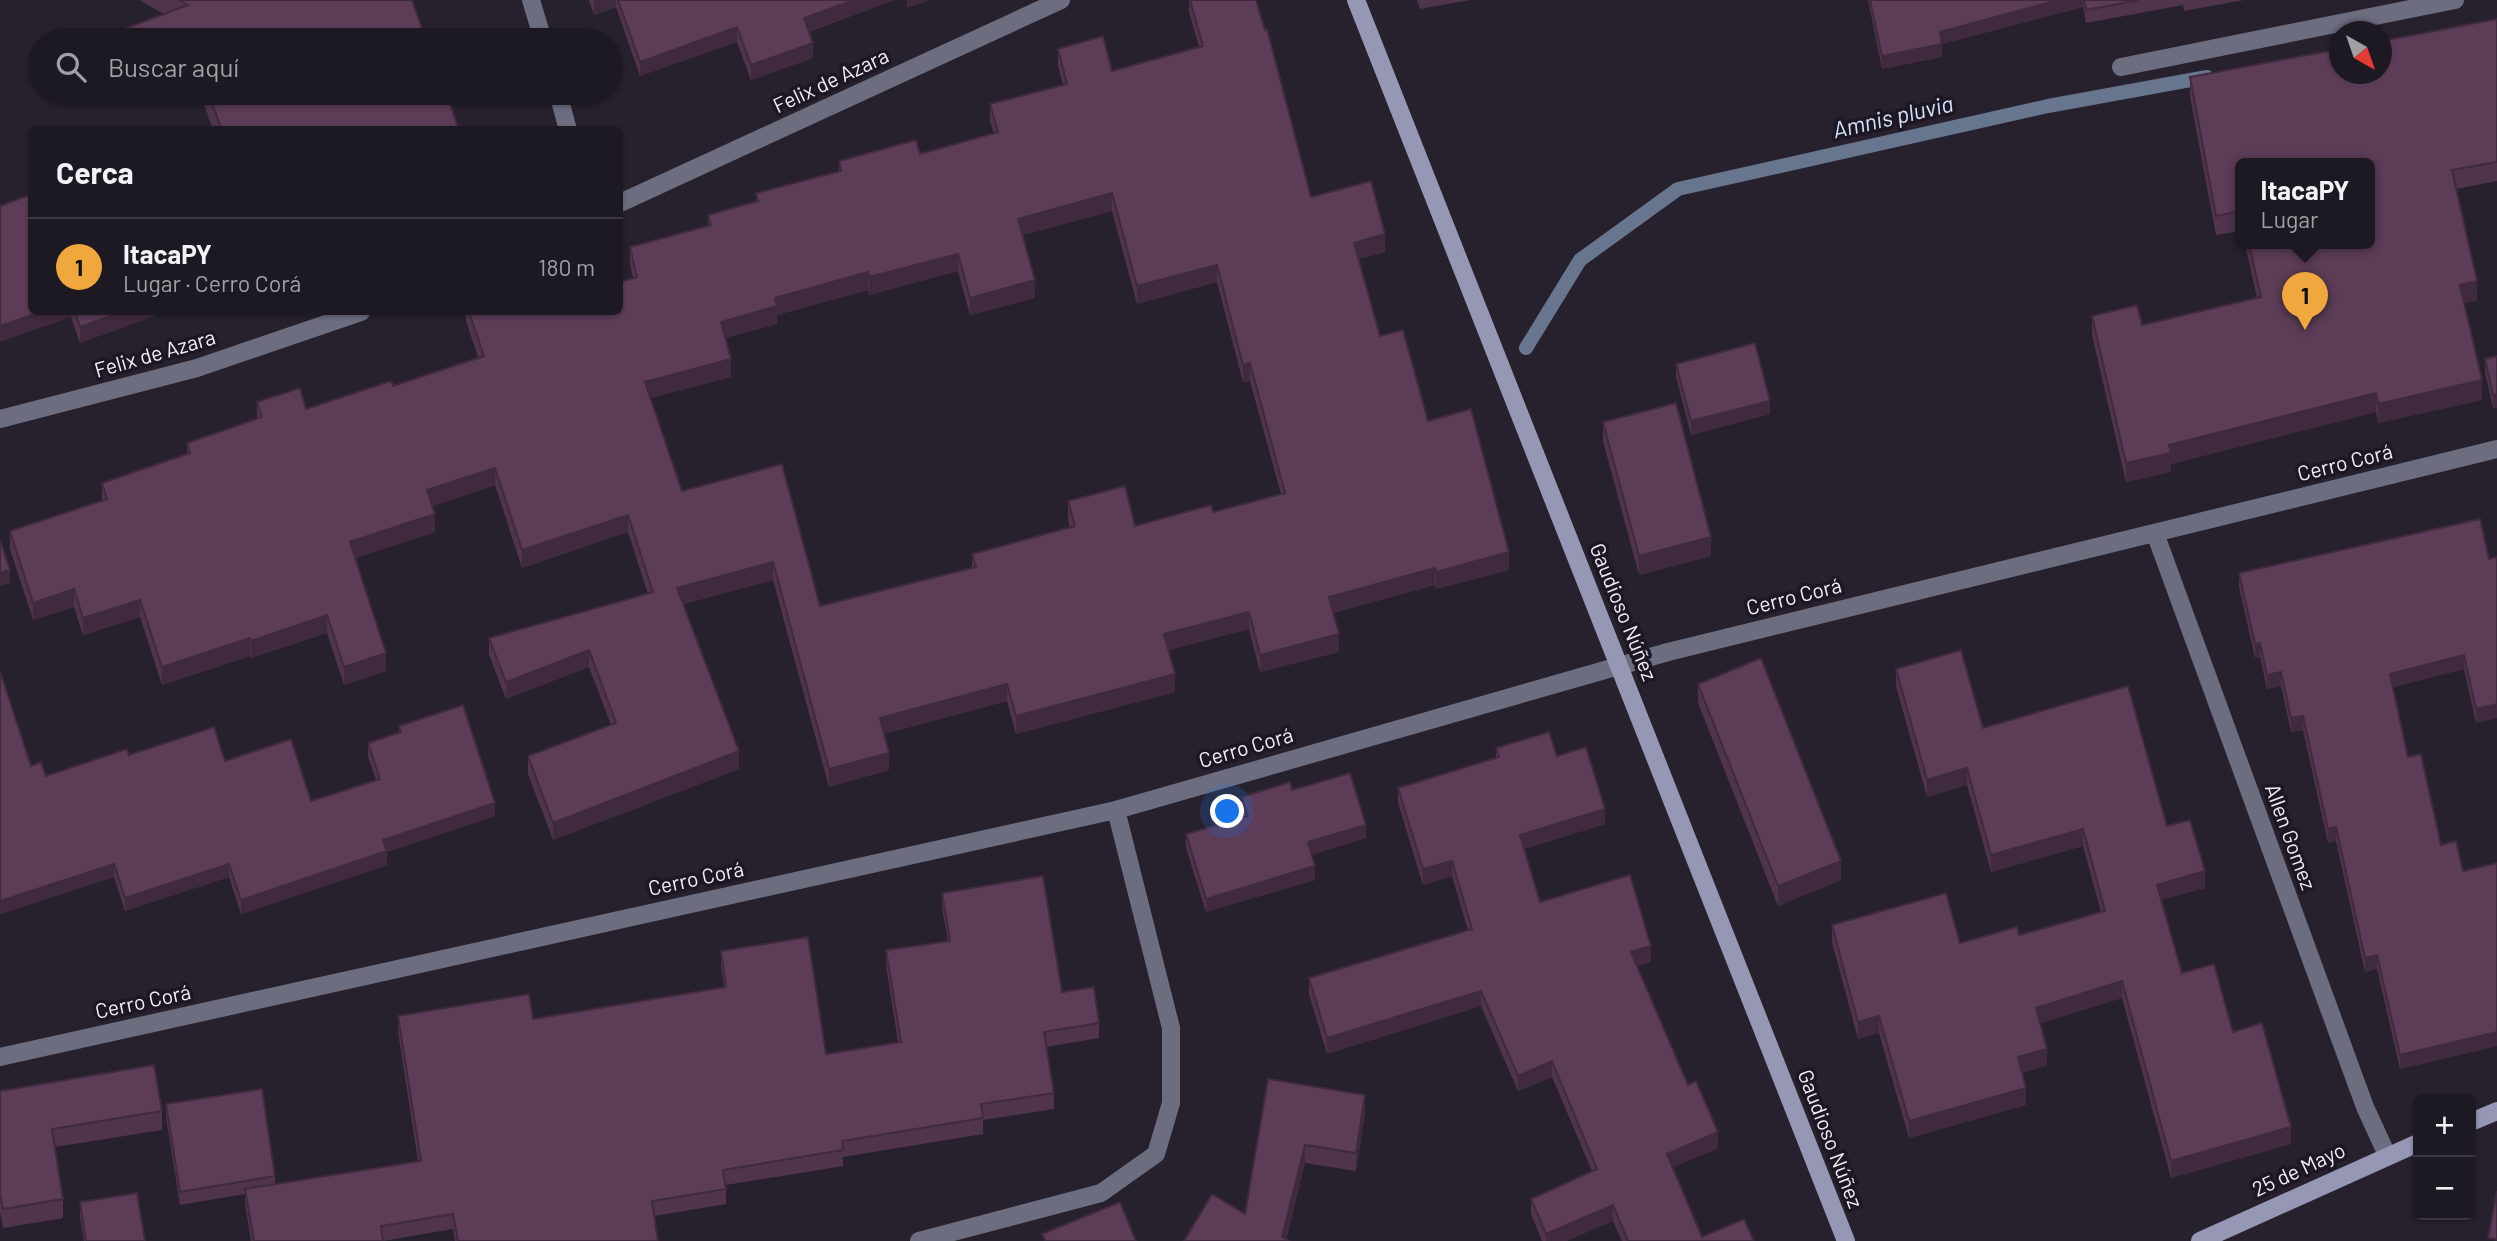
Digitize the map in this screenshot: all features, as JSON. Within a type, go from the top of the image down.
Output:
[{"type":"street","points":[[531,0],[539,28]]},
{"type":"street","name":"Felix de Azara","points":[[623,201],[1061,0]]},
{"type":"street","name":"Gaudioso Núñez","points":[[1356,0],[1846,1241]]},
{"type":"street","points":[[2121,68],[2455,0]]},
{"type":"street","points":[[561,105],[567,126]]},
{"type":"street","name":"Felix de Azara","points":[[0,419],[197,368],[352,315]]},
{"type":"street","name":"Cerro Corá","points":[[0,1057],[1116,810],[1537,688],[1621,668],[1703,643],[2497,449]]},
{"type":"street","name":"Allen Gomez","points":[[2155,533],[2356,1081],[2387,1155]]},
{"type":"street","points":[[919,1241],[1101,1193],[1156,1154],[1171,1103],[1171,1028],[1116,810]]},
{"type":"street","points":[[2476,1120],[2497,1111]]},
{"type":"street","name":"25 de Mayo","points":[[2200,1241],[2413,1145]]},
{"type":"building","points":[[179,0],[412,0],[422,28],[126,28],[188,5]]},
{"type":"building","points":[[618,0],[854,0],[804,18],[813,43],[751,65],[737,27],[640,62]]},
{"type":"building","points":[[1190,0],[1256,0],[1265,30],[1267,29],[1311,197],[1371,181],[1385,234],[1354,243],[1380,336],[1403,330],[1428,421],[1471,409],[1509,552],[1436,572],[1435,568],[1329,597],[1339,634],[1260,655],[1249,612],[1164,634],[1175,674],[1016,716],[1007,684],[880,718],[889,753],[829,769],[773,562],[677,588],[739,751],[553,823],[528,756],[616,723],[589,650],[506,682],[489,638],[653,592],[628,515],[522,550],[495,468],[427,490],[435,514],[350,542],[386,653],[344,667],[327,615],[162,667],[140,600],[83,618],[74,589],[33,603],[10,531],[107,499],[102,483],[190,453],[187,443],[262,417],[257,402],[300,388],[306,409],[391,381],[393,386],[484,356],[470,315],[623,315],[623,281],[637,277],[630,247],[711,225],[708,215],[758,201],[756,193],[841,171],[839,161],[916,140],[920,154],[998,132],[990,104],[1067,84],[1058,49],[1103,36],[1112,71],[1203,46]],"holes":[[[1112,193],[1137,286],[1217,265],[1243,365],[1250,363],[1285,493],[1213,512],[1211,505],[1135,526],[1125,486],[1068,501],[1075,526],[972,554],[976,567],[820,606],[782,464],[682,491],[645,382],[731,359],[721,322],[777,306],[775,298],[868,272],[869,277],[958,254],[970,298],[1035,280],[1018,219]]]},
{"type":"building","points":[[1870,0],[2058,0],[1940,32],[1942,44],[1882,56]]},
{"type":"building","points":[[2084,0],[2139,0],[2086,10]]},
{"type":"building","points":[[2497,19],[2497,162],[2452,170],[2477,281],[2460,285],[2482,380],[2378,404],[2376,393],[2169,445],[2171,453],[2126,463],[2092,316],[2137,305],[2142,325],[2261,297],[2250,249],[2375,249],[2375,158],[2235,158],[2235,212],[2216,216],[2190,77],[2329,51],[2329,84],[2392,84],[2392,39]]},
{"type":"building","points":[[213,105],[450,105],[458,126],[220,126]]},
{"type":"building","points":[[28,196],[28,315],[32,315],[0,326],[0,206]]},
{"type":"building","points":[[76,315],[113,315],[80,327]]},
{"type":"building","points":[[1755,343],[1770,401],[1691,421],[1676,364]]},
{"type":"building","points":[[2497,356],[2497,394],[2493,395],[2485,359]]},
{"type":"building","points":[[1676,403],[1711,537],[1639,556],[1603,422]]},
{"type":"building","points":[[2480,519],[2489,559],[2497,557],[2497,704],[2476,709],[2464,655],[2390,674],[2408,757],[2421,754],[2441,845],[2456,841],[2463,871],[2497,863],[2497,1032],[2400,1055],[2377,955],[2365,958],[2336,827],[2328,829],[2303,716],[2291,718],[2281,672],[2267,675],[2260,643],[2255,644],[2239,573]]},
{"type":"building","points":[[0,540],[10,570],[0,573]]},
{"type":"building","points":[[1961,650],[1983,728],[2128,686],[2167,826],[2190,820],[2205,871],[2157,885],[2182,973],[2214,964],[2233,1032],[2262,1023],[2291,1127],[2171,1161],[2122,981],[2036,1008],[2047,1049],[2018,1057],[2026,1088],[1909,1121],[1879,1016],[1858,1022],[1832,925],[1946,893],[1960,943],[2017,927],[2019,935],[2105,911],[2083,829],[1991,855],[1967,768],[1927,780],[1896,669]]},
{"type":"building","points":[[1761,658],[1841,861],[1778,886],[1698,684]]},
{"type":"building","points":[[0,671],[31,766],[41,762],[46,776],[127,749],[129,755],[214,727],[225,761],[291,739],[311,801],[380,779],[368,743],[401,732],[399,726],[463,705],[495,803],[383,840],[387,851],[241,900],[229,864],[125,898],[114,864],[0,901]]},
{"type":"building","points":[[1549,732],[1557,756],[1586,747],[1605,809],[1520,835],[1540,902],[1630,875],[1651,946],[1631,952],[1688,1085],[1696,1081],[1718,1132],[1667,1154],[1702,1237],[1744,1219],[1754,1241],[1628,1241],[1613,1205],[1546,1234],[1531,1199],[1597,1169],[1552,1061],[1518,1076],[1481,991],[1327,1038],[1309,978],[1472,929],[1452,861],[1423,869],[1398,788],[1499,757],[1496,748]]},
{"type":"building","points":[[1350,773],[1366,825],[1308,842],[1315,866],[1206,899],[1186,834],[1248,816],[1242,797],[1290,782],[1292,790]]},
{"type":"building","points":[[1043,876],[1062,992],[1094,987],[1099,1023],[1044,1032],[1054,1093],[981,1104],[983,1118],[842,1141],[843,1150],[723,1170],[726,1189],[652,1201],[658,1241],[458,1241],[453,1214],[381,1226],[383,1241],[254,1241],[245,1189],[421,1161],[398,1016],[529,994],[533,1019],[726,987],[721,951],[808,937],[826,1054],[901,1042],[886,950],[950,941],[942,893]]},
{"type":"building","points":[[154,1065],[162,1111],[52,1129],[63,1199],[3,1209],[0,1193],[0,1091]]},
{"type":"building","points":[[1268,1079],[1365,1095],[1356,1153],[1305,1145],[1282,1237],[1290,1241],[1184,1241],[1212,1194],[1245,1214]]},
{"type":"building","points":[[262,1089],[275,1176],[180,1192],[166,1104]]},
{"type":"building","points":[[2497,1191],[2497,1240],[2488,1238]]},
{"type":"building","points":[[137,1193],[145,1241],[86,1241],[80,1202]]},
{"type":"building","points":[[1120,1202],[1136,1241],[1045,1241],[1042,1234]]},
{"type":"waterway","name":"Amnis pluvia","points":[[1526,348],[1580,260],[1678,189],[2048,106],[2207,77]]},
{"type":"place","name":"ItacaPY","points":[[2305,330]]}]
